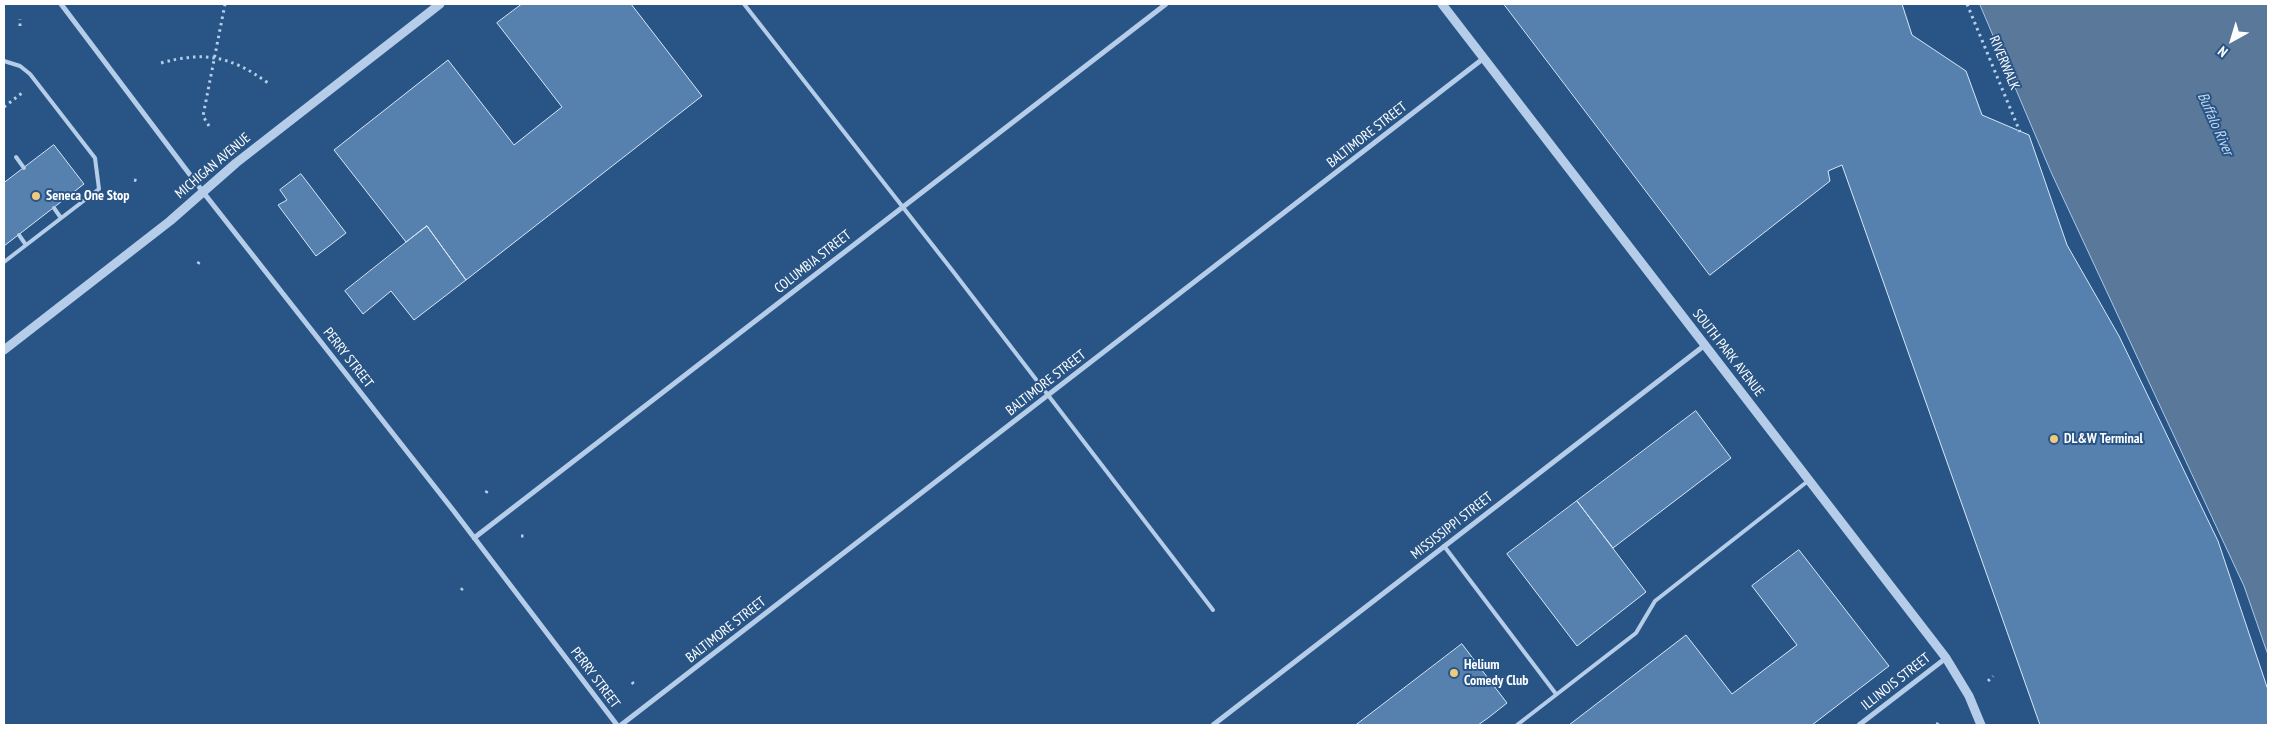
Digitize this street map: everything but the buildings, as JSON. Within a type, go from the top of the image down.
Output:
[{"type":"street","name":"PERRY STREET","points":[[61,4],[203,192],[474,538],[617,725]]},
{"type":"street","name":"MICHIGAN AVENUE","points":[[4,350],[170,221],[236,163],[440,4]]},
{"type":"street","name":"COLUMBIA STREET","points":[[474,538],[1166,4]]},
{"type":"street","name":"SOUTH PARK AVENUE","points":[[1442,4],[1946,658],[1970,696],[1981,725]]},
{"type":"street","name":"BALTIMORE STREET","points":[[621,725],[1484,58]]},
{"type":"street","name":"MISSISSIPPI STREET","points":[[1212,725],[1705,345]]},
{"type":"street","name":"ILLINOIS STREET","points":[[1859,725],[1946,658]]},
{"type":"lane","points":[[744,4],[1213,610]]},
{"type":"lane","points":[[4,61],[20,66],[30,74],[64,121],[95,158],[99,189],[4,262]]},
{"type":"lane","points":[[16,158],[24,168]]},
{"type":"lane","points":[[54,208],[61,218]]},
{"type":"lane","points":[[19,235],[26,245]]},
{"type":"lane","points":[[1517,725],[1636,633],[1655,601],[1809,480]]},
{"type":"lane","points":[[1444,546],[1556,694]]},
{"type":"path","points":[[209,126],[204,116],[225,4]]},
{"type":"path","name":"RIVERWALK","points":[[1967,4],[2020,132]]},
{"type":"path","points":[[20,19],[20,26]]},
{"type":"path","points":[[161,64],[184,57],[215,57],[252,71],[268,83]]},
{"type":"path","points":[[4,107],[29,88]]},
{"type":"path","points":[[134,180],[140,181]]},
{"type":"path","points":[[1988,681],[1994,676]]},
{"type":"path","points":[[1937,725],[1940,720]]},
{"type":"water","name":"Buffalo River","points":[[1980,4],[2268,4],[2268,655],[2244,586],[2051,172]]},
{"type":"place","name":"Seneca One Stop","points":[[36,196]]},
{"type":"place","name":"DL&W Terminal","points":[[2054,439]]},
{"type":"place","name":"Helium Comedy Club","points":[[1454,673]]}]
